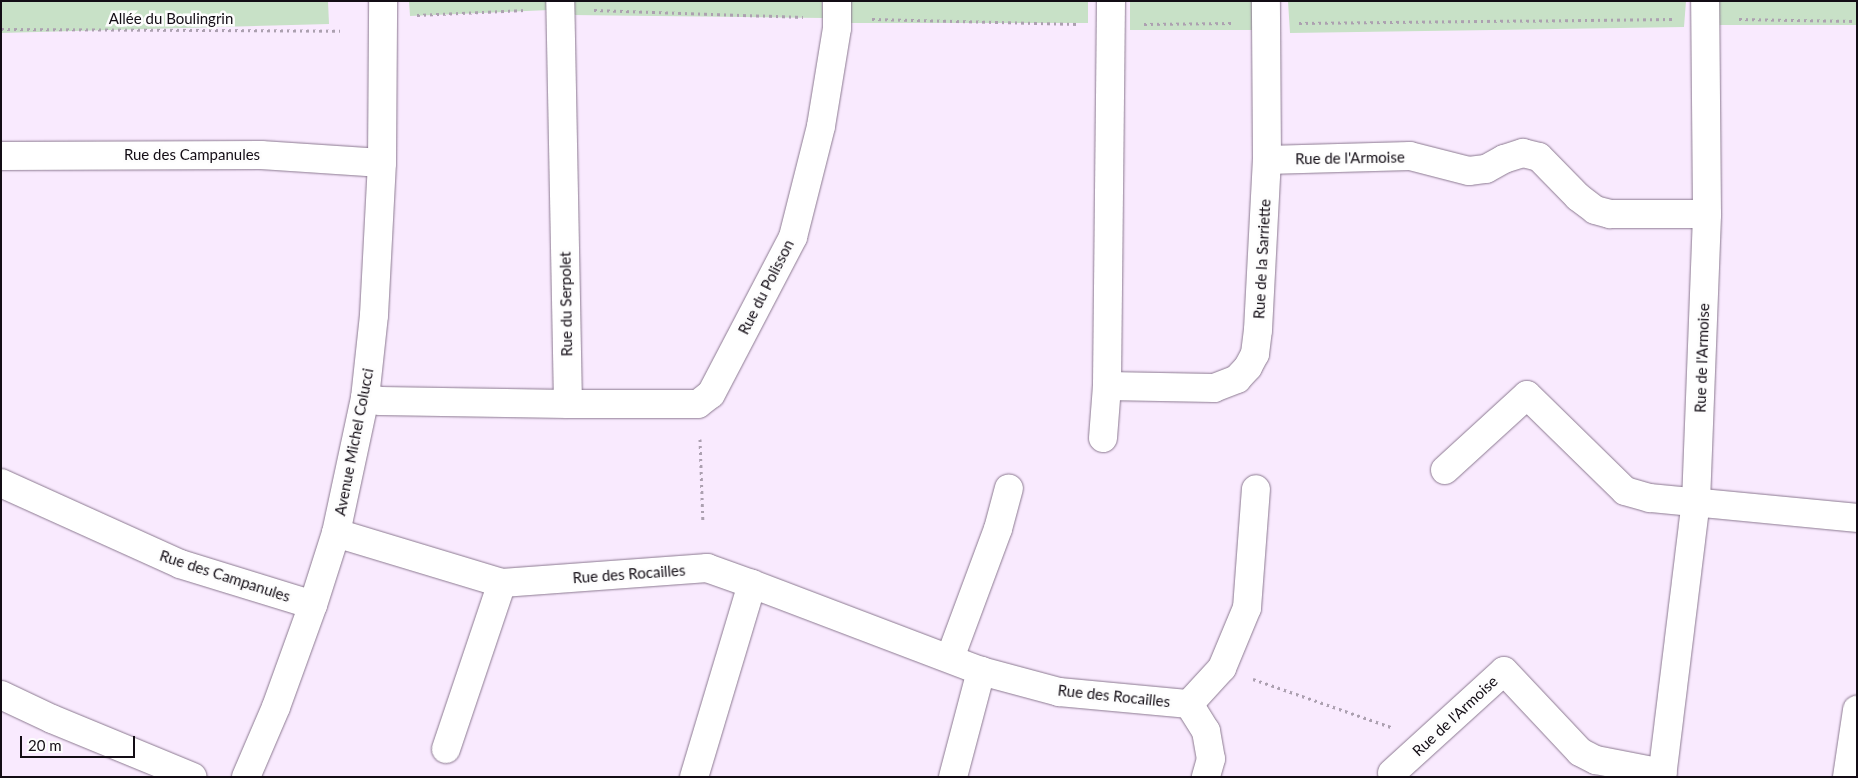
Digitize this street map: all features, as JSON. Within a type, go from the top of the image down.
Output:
[{"type":"street","name":"Avenue Michel Colucci","points":[[246,777],[276,707],[314,605],[336,533],[365,398],[374,315],[382,163],[383,1]]},
{"type":"street","name":"Rue du Serpolet","points":[[560,1],[568,404]]},
{"type":"street","name":"Rue du Polisson","points":[[698,404],[712,394],[793,237],[821,126],[837,28],[837,1]]},
{"type":"street","points":[[1103,438],[1108,386],[1112,1]]},
{"type":"street","name":"Rue de la Sarriette","points":[[1108,386],[1214,388],[1237,379],[1248,367],[1255,354],[1258,330],[1266,160],[1266,1]]},
{"type":"street","name":"Rue de l'Armoise","points":[[1392,773],[1504,671],[1580,752],[1596,760],[1662,775],[1696,502],[1707,214],[1705,1]]},
{"type":"street","name":"Rue de l'Armoise","points":[[1266,160],[1410,156],[1469,170],[1486,169],[1504,159],[1523,153],[1539,157],[1578,197],[1595,210],[1610,214],[1707,214]]},
{"type":"street","name":"Rue des Campanules","points":[[1,156],[261,155],[382,163]]},
{"type":"street","points":[[1445,470],[1527,395],[1626,491],[1650,498],[1857,518]]},
{"type":"street","points":[[365,398],[380,401],[698,404]]},
{"type":"street","name":"Rue des Campanules","points":[[1,483],[180,564],[314,605]]},
{"type":"street","points":[[950,658],[998,529],[1009,488]]},
{"type":"street","name":"Rue des Rocailles","points":[[1189,704],[1222,668],[1247,608],[1256,489]]},
{"type":"street","name":"Rue des Rocailles","points":[[336,533],[502,583],[706,568],[950,658],[980,671],[1059,692],[1189,704]]},
{"type":"street","points":[[446,748],[502,583]]},
{"type":"street","points":[[694,777],[752,584]]},
{"type":"street","points":[[953,777],[980,671]]},
{"type":"street","points":[[1,695],[60,723],[193,777]]},
{"type":"street","name":"Rue des Rocailles","points":[[1189,704],[1206,732],[1211,759],[1206,777]]},
{"type":"street","points":[[1847,777],[1857,710]]},
{"type":"path","name":"Allée du Boulingrin","points":[[1,29],[340,31]]},
{"type":"path","points":[[698,404],[703,523]]},
{"type":"path","points":[[1222,668],[1429,740]]},
{"type":"green space","points":[[1,1],[328,1],[329,24],[1,33]]},
{"type":"green space","points":[[409,1],[550,1],[550,10],[410,16]]},
{"type":"green space","points":[[571,1],[822,1],[823,18],[572,15]]},
{"type":"green space","points":[[851,1],[1088,1],[1088,23],[851,23]]},
{"type":"green space","points":[[1130,1],[1256,1],[1256,30],[1130,30]]},
{"type":"green space","points":[[1288,1],[1686,1],[1684,27],[1290,33]]},
{"type":"green space","points":[[1717,1],[1857,1],[1857,25],[1717,25]]}]
